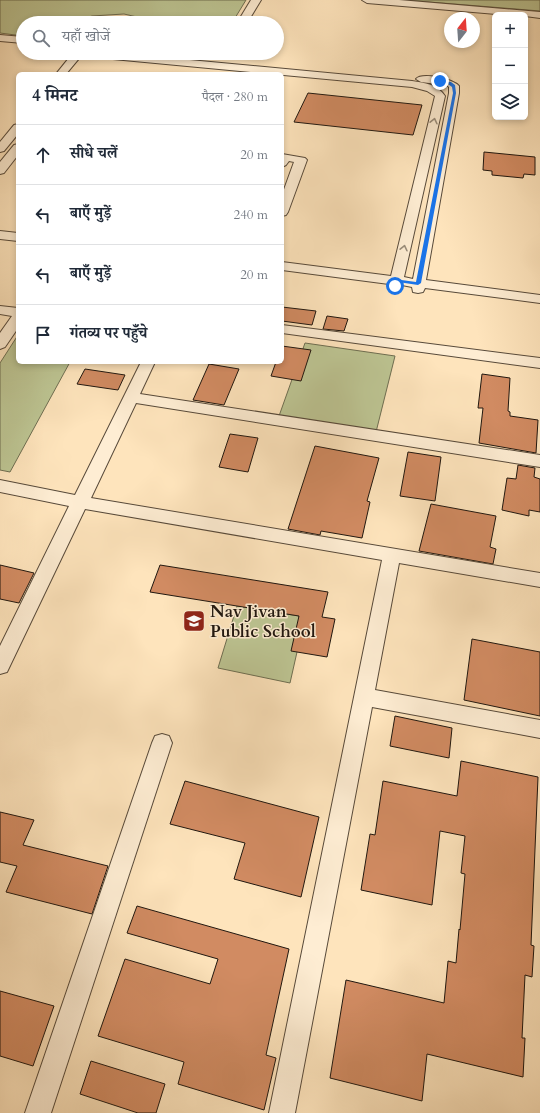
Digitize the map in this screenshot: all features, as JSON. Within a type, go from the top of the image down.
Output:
[{"type":"street","points":[[246,16],[256,0]]},
{"type":"street","points":[[367,0],[540,15]]},
{"type":"street","points":[[0,38],[16,39]]},
{"type":"street","points":[[0,44],[16,46]]},
{"type":"street","points":[[63,72],[72,60]]},
{"type":"street","points":[[224,60],[427,86],[436,90],[440,96],[396,283]]},
{"type":"street","points":[[253,60],[264,64]]},
{"type":"street","points":[[233,62],[440,81],[450,83],[454,86],[454,93],[418,286]]},
{"type":"street","points":[[0,148],[16,129]]},
{"type":"street","points":[[0,170],[16,150]]},
{"type":"street","points":[[284,159],[285,157],[301,160],[284,207]]},
{"type":"street","points":[[0,229],[16,232]]},
{"type":"street","points":[[0,234],[16,237]]},
{"type":"street","points":[[284,266],[540,304]]},
{"type":"street","points":[[284,271],[396,283]]},
{"type":"street","points":[[418,286],[540,299]]},
{"type":"street","points":[[0,310],[16,312]]},
{"type":"street","points":[[0,344],[16,320]]},
{"type":"street","points":[[284,329],[540,363]]},
{"type":"street","points":[[0,666],[147,364]]},
{"type":"street","points":[[130,397],[540,461]]},
{"type":"street","points":[[0,486],[80,502],[540,580]]},
{"type":"street","points":[[282,1113],[392,554]]},
{"type":"street","points":[[364,696],[540,729]]},
{"type":"street","points":[[38,1113],[162,742]]},
{"type":"green space","points":[[0,0],[246,0],[236,16],[133,16],[124,14],[92,16],[16,16],[16,35],[0,33]]},
{"type":"green space","points":[[405,0],[540,0],[540,11]]},
{"type":"green space","points":[[16,338],[16,364],[69,364],[10,472],[0,470],[0,363]]},
{"type":"green space","points":[[305,343],[395,356],[376,432],[279,416]]},
{"type":"green space","points":[[237,606],[299,616],[297,652],[290,683],[218,668]]},
{"type":"building","points":[[308,93],[422,105],[413,135],[294,122]]},
{"type":"building","points":[[484,152],[535,157],[535,175],[524,174],[523,178],[492,175],[492,171],[483,170]]},
{"type":"building","points":[[284,307],[316,311],[312,325],[284,321]]},
{"type":"building","points":[[327,316],[348,319],[344,331],[323,329]]},
{"type":"building","points":[[284,346],[311,350],[301,381],[271,376],[275,364],[284,364]]},
{"type":"building","points":[[209,364],[239,369],[224,405],[193,400]]},
{"type":"building","points":[[85,369],[125,375],[118,390],[77,384]]},
{"type":"building","points":[[482,374],[510,378],[508,411],[510,412],[510,416],[538,420],[536,453],[479,443],[483,408],[478,408]]},
{"type":"building","points":[[230,434],[258,438],[248,472],[219,467]]},
{"type":"building","points":[[315,446],[379,458],[367,501],[370,502],[362,538],[321,531],[320,535],[288,529]]},
{"type":"building","points":[[408,452],[441,457],[435,501],[400,496]]},
{"type":"building","points":[[518,465],[535,468],[534,477],[540,479],[540,512],[529,510],[529,516],[502,510],[507,478],[516,479]]},
{"type":"building","points":[[431,504],[496,516],[490,547],[496,549],[493,564],[419,551]]},
{"type":"building","points":[[0,565],[34,573],[19,603],[0,599]]},
{"type":"building","points":[[160,565],[328,592],[322,617],[335,619],[327,657],[291,651],[299,616],[150,592]]},
{"type":"building","points":[[472,639],[540,652],[540,716],[464,700]]},
{"type":"building","points":[[395,716],[452,728],[449,758],[390,746]]},
{"type":"building","points":[[461,761],[538,777],[531,945],[534,946],[532,977],[525,975],[522,1038],[525,1038],[523,1077],[427,1054],[422,1101],[330,1078],[346,980],[444,1003],[448,961],[456,963],[465,874],[461,873],[465,836],[440,831],[432,905],[361,890],[370,834],[375,835],[383,781],[457,796]]},
{"type":"building","points":[[185,781],[319,817],[301,897],[234,879],[245,843],[170,824]]},
{"type":"building","points":[[0,812],[34,820],[23,845],[108,866],[92,914],[6,892],[17,866],[0,862]]},
{"type":"building","points":[[137,906],[289,949],[266,1055],[276,1058],[264,1110],[178,1084],[184,1062],[98,1036],[125,959],[210,984],[218,959],[127,933]]},
{"type":"building","points":[[0,991],[54,1006],[33,1066],[0,1056]]},
{"type":"building","points":[[91,1061],[165,1084],[156,1113],[138,1113],[80,1094]]},
{"type":"place","name":"Nav Jivan Public School","points":[[194,621]]},
{"type":"route","points":[[395,286],[396,280],[418,283],[454,93],[454,86],[450,83],[440,81]]}]
